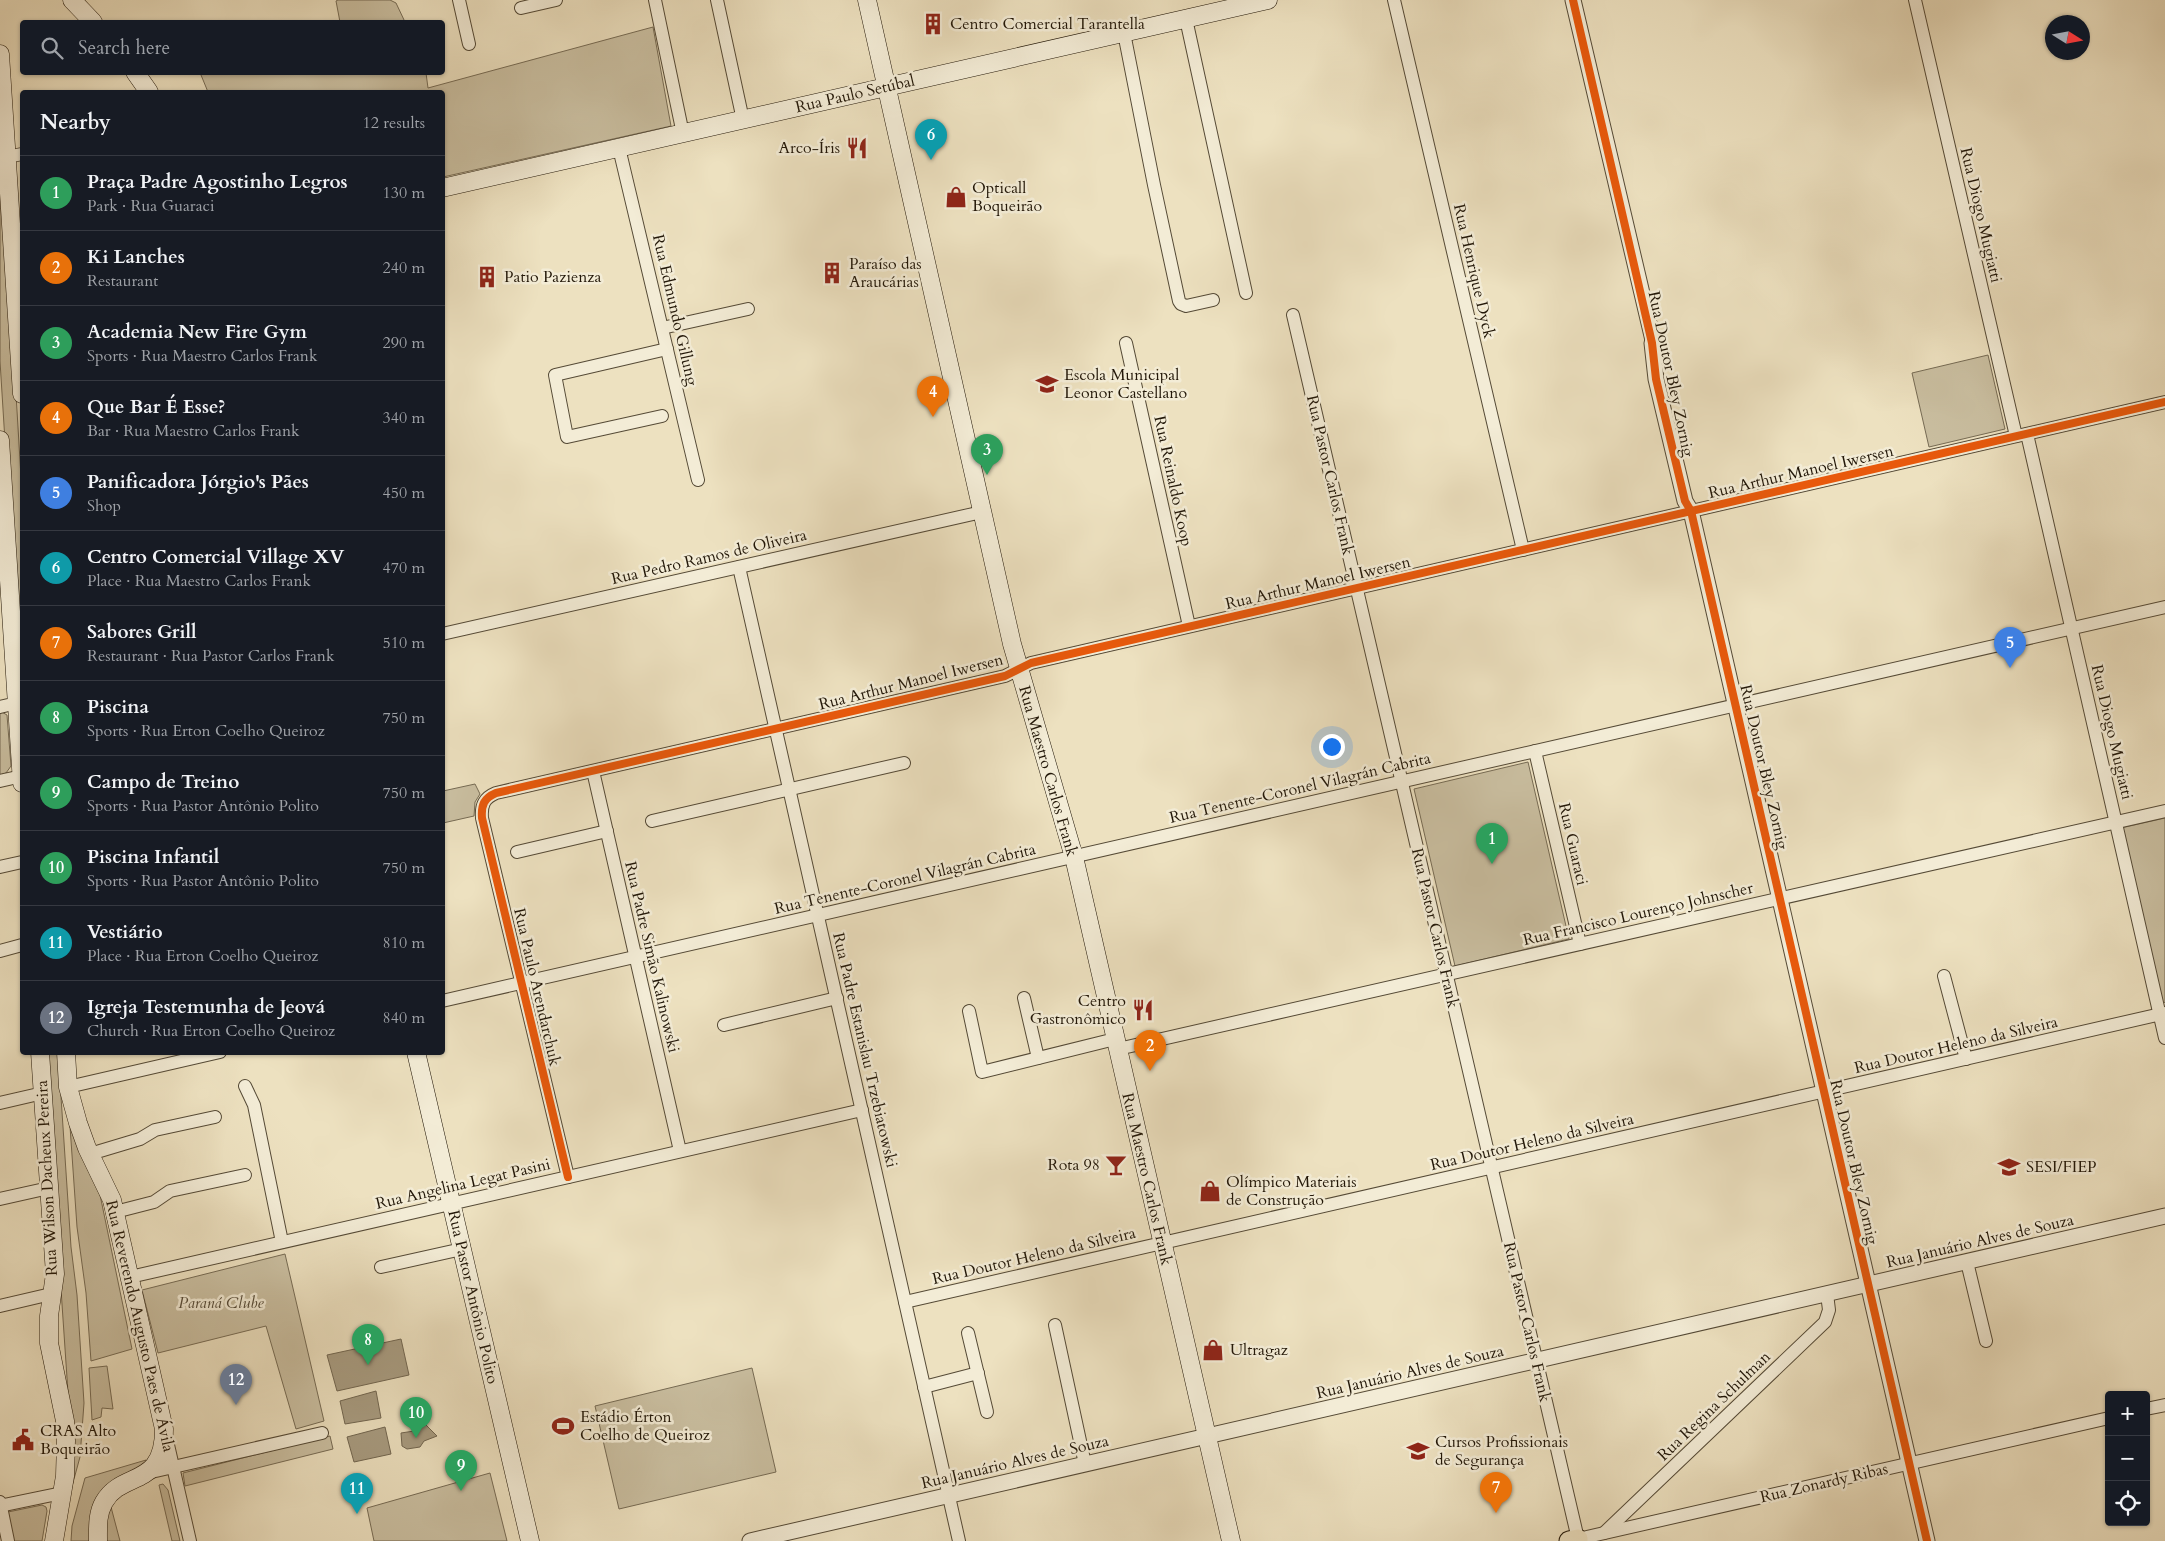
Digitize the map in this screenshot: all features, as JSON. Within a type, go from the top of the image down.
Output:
[{"type":"main road","points":[[72,0],[91,20]]},
{"type":"main road","name":"Rua Maestro Carlos Frank","points":[[867,0],[1018,669],[1074,857],[1230,1541]]},
{"type":"main road","name":"Rua Paulo Setúbal","points":[[445,187],[1268,0]]},
{"type":"main road","points":[[0,54],[15,156],[20,321]]},
{"type":"main road","points":[[137,75],[148,90]]},
{"type":"main road","points":[[0,440],[5,612],[17,703],[20,747]]},
{"type":"main road","name":"Rua Wilson Dacheux Pereira","points":[[40,1055],[55,1274],[51,1294],[49,1343],[65,1420],[66,1441],[65,1476],[54,1541]]},
{"type":"main road","name":"Rua Wilson Dacheux Pereira","points":[[66,1055],[68,1087]]},
{"type":"main road","name":"Rua Pastor Antônio Polito","points":[[417,1055],[530,1541]]},
{"type":"main road","name":"Rua Reverendo Augusto Paes de Ávila","points":[[68,1087],[90,1154],[106,1185],[115,1212],[164,1428]]},
{"type":"main road","points":[[98,1541],[98,1518],[104,1502],[116,1489],[148,1473],[160,1455],[164,1440],[164,1428]]},
{"type":"street","points":[[459,0],[469,44]]},
{"type":"street","points":[[520,8],[556,0]]},
{"type":"street","points":[[655,0],[683,134]]},
{"type":"street","points":[[716,0],[743,120]]},
{"type":"street","name":"Rua Henrique Dyck","points":[[1394,0],[1523,550]]},
{"type":"street","name":"Rua Doutor Bley Zornig","points":[[1573,0],[1652,344],[1667,388],[1694,492],[1691,511],[1927,1541]]},
{"type":"street","name":"Rua Diogo Mugiatti","points":[[1915,0],[2071,628],[2163,1012],[2165,1038]]},
{"type":"street","points":[[1186,19],[1246,293]]},
{"type":"street","points":[[1124,33],[1179,301],[1186,306],[1213,300]]},
{"type":"street","name":"Rua Edmundo Gillung","points":[[619,148],[698,480]]},
{"type":"street","points":[[662,328],[748,310]]},
{"type":"street","name":"Rua Pastor Carlos Frank","points":[[1293,315],[1536,1360],[1575,1540]]},
{"type":"street","name":"Rua Reinaldo Koop","points":[[1126,343],[1189,626]]},
{"type":"street","points":[[662,416],[567,437],[555,375],[667,349]]},
{"type":"street","name":"Rua Arthur Manoel Iwersen","points":[[484,803],[488,797],[496,793],[1005,676],[1031,662],[2165,402]]},
{"type":"street","name":"Rua Pedro Ramos de Oliveira","points":[[445,633],[982,512]]},
{"type":"street","name":"Rua Padre Estanislau Trzebiatowski","points":[[739,566],[959,1541]]},
{"type":"street","name":"Rua Tenente-Coronel Vilagrán Cabrita","points":[[445,1001],[2165,606]]},
{"type":"street","points":[[0,707],[17,703]]},
{"type":"street","name":"Rua Guaraci","points":[[1535,750],[1580,944]]},
{"type":"street","points":[[652,821],[904,763]]},
{"type":"street","name":"Rua Padre Simão Kalinowski","points":[[593,771],[680,1151]]},
{"type":"street","points":[[0,781],[20,776]]},
{"type":"street","name":"Rua Paulo Arendarchuk","points":[[484,803],[482,818],[568,1177]]},
{"type":"street","name":"Rua Francisco Lourenço Johnscher","points":[[969,1011],[982,1072],[1038,1058],[1116,1044],[1446,974],[2165,811]]},
{"type":"street","points":[[517,852],[607,831]]},
{"type":"street","points":[[0,867],[20,862]]},
{"type":"street","points":[[0,951],[20,946]]},
{"type":"street","points":[[1944,976],[1966,1059]]},
{"type":"street","points":[[724,1025],[837,998]]},
{"type":"street","points":[[1024,998],[1038,1058]]},
{"type":"street","name":"Rua Doutor Heleno da Silveira","points":[[905,1302],[1824,1092],[2163,1012]]},
{"type":"street","points":[[68,1087],[207,1055]]},
{"type":"street","points":[[245,1086],[254,1106],[282,1242]]},
{"type":"street","points":[[0,1103],[43,1093]]},
{"type":"street","name":"Rua Angelina Legat Pasini","points":[[130,1276],[862,1110]]},
{"type":"street","points":[[90,1154],[140,1139],[155,1130],[215,1117]]},
{"type":"street","points":[[115,1212],[154,1202],[170,1191],[245,1175]]},
{"type":"street","points":[[0,1199],[49,1188]]},
{"type":"street","name":"Rua Januário Alves de Souza","points":[[750,1541],[2165,1216]]},
{"type":"street","points":[[382,1267],[462,1249]]},
{"type":"street","points":[[1967,1262],[1986,1341]]},
{"type":"street","points":[[0,1306],[51,1294]]},
{"type":"street","name":"Rua Regina Schulman","points":[[1604,1533],[1825,1322],[1829,1310],[1828,1294]]},
{"type":"street","points":[[1055,1326],[1085,1464]]},
{"type":"street","points":[[968,1333],[987,1412]]},
{"type":"street","points":[[924,1386],[978,1374]]},
{"type":"street","points":[[2150,1408],[2165,1405]]},
{"type":"street","name":"Rua Zonardy Ribas","points":[[1575,1540],[2105,1419]]},
{"type":"street","name":"Rua Reverendo Augusto Paes de Ávila","points":[[164,1428],[190,1541]]},
{"type":"street","points":[[148,1473],[322,1433]]},
{"type":"street","points":[[8,1541],[0,1505],[62,1492]]},
{"type":"green space","points":[[390,0],[396,3],[404,20],[340,20],[336,1]]},
{"type":"green space","points":[[653,27],[671,126],[445,177],[445,90],[207,90],[201,75],[426,75],[428,88]]},
{"type":"green space","points":[[0,127],[20,461],[20,682],[0,361]]},
{"type":"green space","points":[[1988,355],[2005,429],[1929,447],[1912,373]]},
{"type":"green space","points":[[0,711],[7,715],[11,766],[6,773],[0,775]]},
{"type":"green space","points":[[1528,762],[1569,939],[1455,966],[1414,789]]},
{"type":"green space","points":[[475,784],[480,794],[475,802],[474,816],[445,823],[445,791]]},
{"type":"green space","points":[[2165,818],[2165,1002],[2161,1006],[2121,828]]},
{"type":"green space","points":[[45,1055],[58,1055],[62,1080],[61,1097],[71,1247],[77,1295],[84,1403],[80,1457],[71,1490],[71,1437]]},
{"type":"green space","points":[[69,1112],[99,1190],[132,1349],[91,1361],[86,1293],[77,1227]]},
{"type":"green space","name":"Paraná Clube","points":[[285,1254],[324,1421],[296,1429],[266,1326],[158,1353],[142,1290]]},
{"type":"green space","points":[[107,1366],[113,1409],[102,1408],[101,1417],[92,1420],[89,1368]]},
{"type":"green space","points":[[752,1368],[776,1472],[619,1509],[595,1406]]},
{"type":"green space","points":[[330,1436],[333,1449],[185,1486],[183,1473]]},
{"type":"green space","points":[[146,1460],[145,1466],[116,1480],[102,1492],[95,1510],[91,1541],[71,1541],[72,1526],[85,1478]]},
{"type":"green space","points":[[490,1473],[507,1541],[374,1541],[367,1508]]},
{"type":"green space","points":[[163,1484],[168,1490],[180,1541],[172,1541],[159,1485]]},
{"type":"green space","points":[[42,1505],[46,1507],[47,1511],[42,1541],[13,1541],[8,1512]]},
{"type":"green space","points":[[111,1507],[120,1541],[106,1541],[106,1516]]},
{"type":"shaded area","points":[[401,1339],[409,1375],[337,1391],[327,1355]]},
{"type":"shaded area","points":[[376,1391],[381,1418],[345,1424],[340,1401]]},
{"type":"shaded area","points":[[425,1424],[437,1436],[424,1441],[420,1447],[407,1449],[402,1446],[401,1433],[414,1431]]},
{"type":"shaded area","points":[[385,1427],[391,1454],[354,1462],[347,1437]]},
{"type":"cycle path","points":[[1573,0],[1652,343],[1656,379],[1685,501],[1691,511],[1927,1541]]},
{"type":"cycle path","points":[[568,1177],[482,818],[484,802],[496,793],[1005,676],[1031,663],[2165,402]]},
{"type":"place","name":"Centro Comercial Tarantella","points":[[933,24]]},
{"type":"place","name":"Arco-Íris","points":[[857,148]]},
{"type":"place","name":"Centro Comercial Village XV","points":[[931,160]]},
{"type":"place","name":"Opticall Boqueirão","points":[[956,197]]},
{"type":"place","name":"Paraíso das Araucárias","points":[[832,273]]},
{"type":"place","name":"Patio Pazienza","points":[[487,277]]},
{"type":"place","name":"Escola Municipal Leonor Castellano","points":[[1047,384]]},
{"type":"place","name":"Que Bar É Esse?","points":[[933,417]]},
{"type":"place","name":"Academia New Fire Gym","points":[[987,475]]},
{"type":"place","name":"Panificadora Jórgio's Pães","points":[[2010,668]]},
{"type":"place","name":"Praça Padre Agostinho Legros","points":[[1492,864]]},
{"type":"place","name":"Centro Gastronômico","points":[[1143,1010]]},
{"type":"place","name":"Ki Lanches","points":[[1150,1071]]},
{"type":"place","name":"Rota 98","points":[[1116,1165]]},
{"type":"place","name":"SESI/FIEP","points":[[2009,1167]]},
{"type":"place","name":"Olímpico Materiais de Construção","points":[[1210,1191]]},
{"type":"place","name":"Ultragaz","points":[[1213,1350]]},
{"type":"place","name":"Piscina","points":[[368,1365]]},
{"type":"place","name":"Igreja Testemunha de Jeová","points":[[236,1405]]},
{"type":"place","name":"Estádio Érton Coelho de Queiroz","points":[[563,1426]]},
{"type":"place","name":"Piscina Infantil","points":[[416,1438]]},
{"type":"place","name":"CRAS Alto Boqueirão","points":[[23,1440]]},
{"type":"place","name":"Cursos Profissionais de Segurança","points":[[1418,1451]]},
{"type":"place","name":"Campo de Treino","points":[[461,1491]]},
{"type":"place","name":"Sabores Grill","points":[[1496,1513]]},
{"type":"place","name":"Vestiário","points":[[357,1514]]}]
